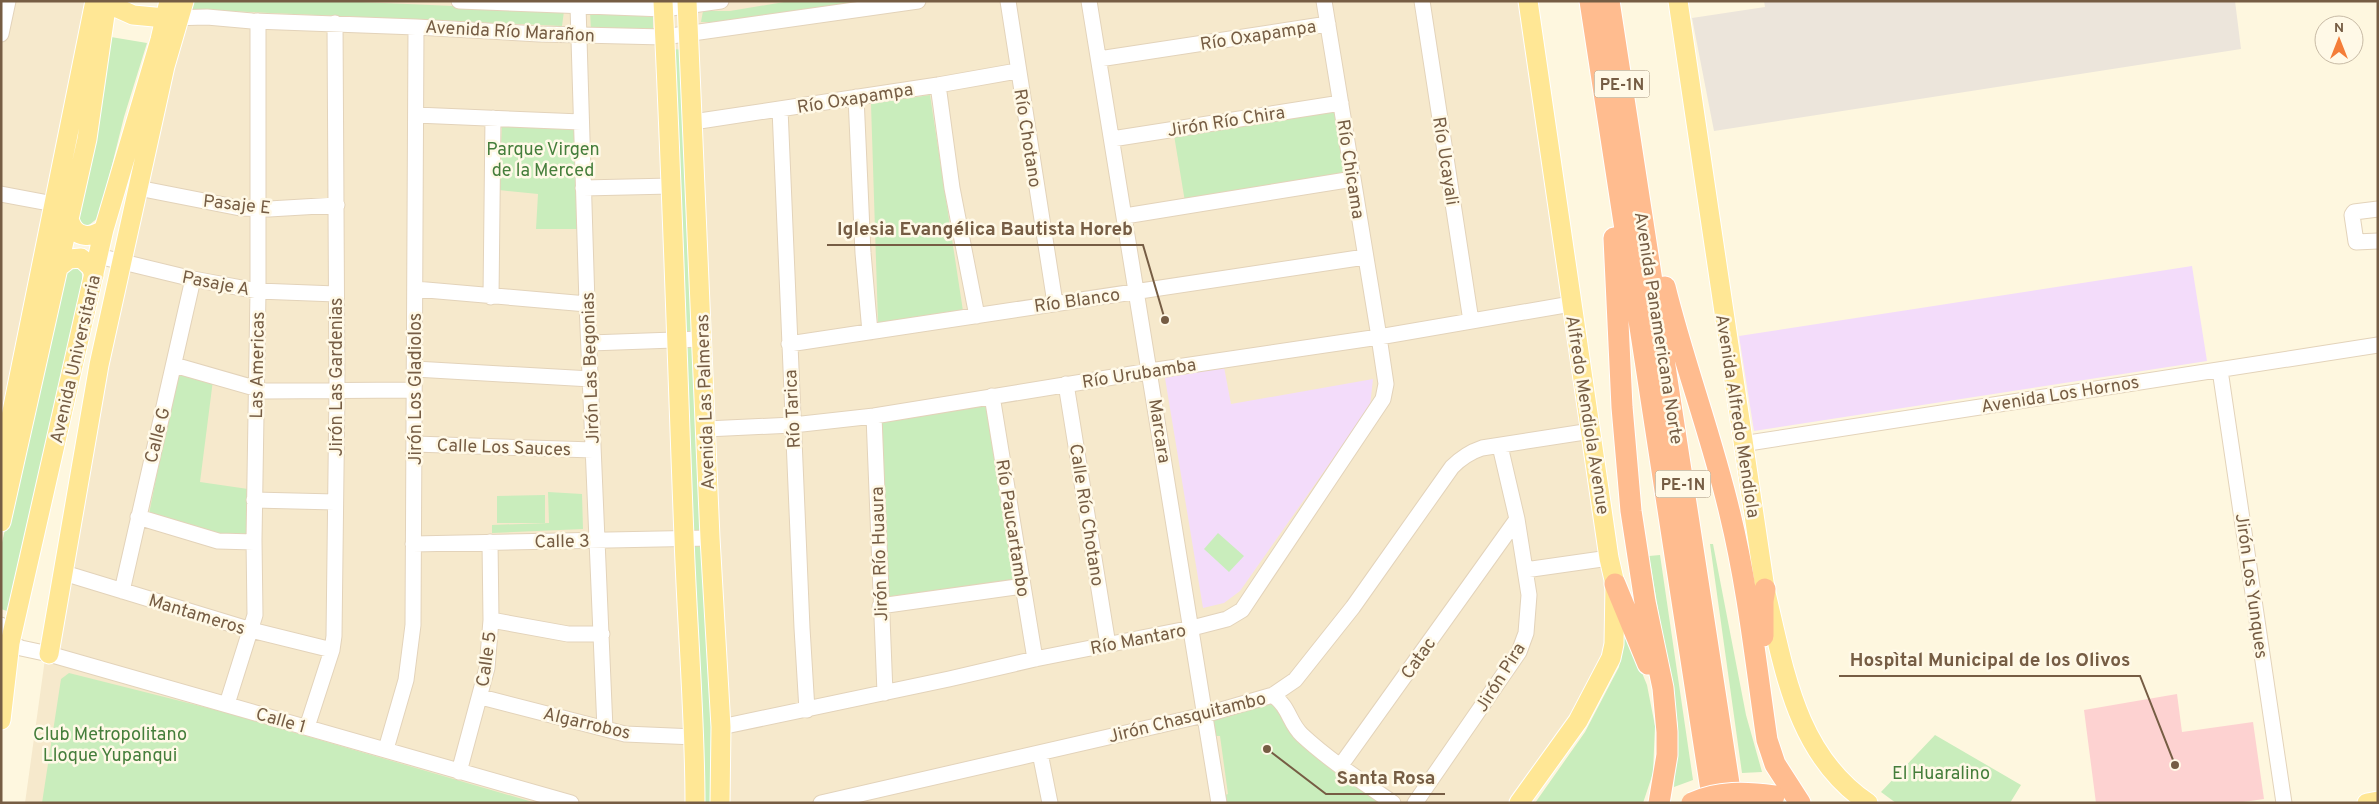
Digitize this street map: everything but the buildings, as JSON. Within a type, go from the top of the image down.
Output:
[{"type":"highway","name":"Avenida Panamericana Norte","points":[[1590,1],[1713,803]]},
{"type":"highway","name":"Avenida Panamericana Norte","points":[[1609,1],[1732,803]]},
{"type":"highway","points":[[1634,166],[1672,315],[1709,432],[1731,516],[1744,581],[1767,740],[1775,764],[1800,803]]},
{"type":"highway","points":[[1617,178],[1614,240],[1626,459],[1637,557],[1663,688],[1667,732],[1667,755],[1659,803]]},
{"type":"highway","points":[[1615,584],[1646,662],[1663,688]]},
{"type":"highway","points":[[1760,694],[1765,589]]},
{"type":"highway","points":[[1692,803],[1724,794],[1749,793],[1783,799]]},
{"type":"main road","name":"Alfredo Mendiola Avenue","points":[[1520,803],[1578,721],[1610,658],[1614,644],[1615,584],[1609,558],[1571,304],[1528,1]]},
{"type":"main road","name":"Avenida Alfredo Mendiola","points":[[1678,1],[1742,444],[1765,589],[1788,684],[1799,716],[1826,763],[1855,794],[1868,803]]},
{"type":"main road","name":"Avenida Río Marañon","points":[[103,2],[133,15],[174,9]]},
{"type":"main road","name":"Avenida Universitaria","points":[[1,466],[3,446],[56,240],[70,222],[87,139],[103,2]]},
{"type":"main road","name":"Avenida Universitaria","points":[[1,522],[60,266],[54,204],[103,2]]},
{"type":"main road","name":"Avenida Las Palmeras","points":[[687,3],[710,538],[721,727],[720,803]]},
{"type":"main road","name":"Avenida Las Palmeras","points":[[664,5],[684,539],[695,737],[696,803]]},
{"type":"main road","name":"Avenida Universitaria","points":[[1,720],[10,643],[104,229],[141,132],[174,9]]},
{"type":"main road","name":"Avenida Universitaria","points":[[49,654],[99,365],[138,188],[141,132]]},
{"type":"main road","points":[[54,204],[87,139]]},
{"type":"main road","points":[[70,222],[76,233],[82,236],[97,234],[104,229]]},
{"type":"main road","points":[[60,266],[69,259],[81,258],[96,266]]},
{"type":"main road","points":[[2367,803],[2378,801]]},
{"type":"street","points":[[2,31],[8,1]]},
{"type":"street","name":"Avenida Río Marañon","points":[[459,1],[578,6],[664,5],[722,1]]},
{"type":"street","name":"Avenida Río Marañon","points":[[174,9],[258,21],[664,37],[918,1]]},
{"type":"street","name":"Río Chotano","points":[[1008,1],[1017,71],[1055,303]]},
{"type":"street","name":"Marcara","points":[[1089,1],[1219,803]]},
{"type":"street","name":"Río Chicama","points":[[1324,1],[1379,337]]},
{"type":"street","name":"Río Ucayali","points":[[1422,1],[1471,321]]},
{"type":"street","name":"Jirón Las Begonias","points":[[578,6],[587,304],[605,730]]},
{"type":"street","name":"Las Americas","points":[[227,704],[252,630],[255,615],[254,500],[258,291],[258,21]]},
{"type":"street","name":"Jirón Las Gardenias","points":[[307,728],[332,650],[334,636],[337,390],[335,23]]},
{"type":"street","name":"Río Oxapampa","points":[[1099,59],[1328,24]]},
{"type":"street","name":"Jirón Los Gladiolos","points":[[386,749],[406,680],[412,645],[415,444],[416,27]]},
{"type":"street","name":"Río Oxapampa","points":[[693,122],[856,98],[1017,71]]},
{"type":"street","points":[[938,85],[952,188],[977,316]]},
{"type":"street","points":[[856,98],[863,254],[870,332]]},
{"type":"street","name":"Jirón Río Chira","points":[[1112,139],[1340,103]]},
{"type":"street","name":"Río Tarica","points":[[780,109],[789,344],[807,710]]},
{"type":"street","points":[[416,115],[581,122]]},
{"type":"street","points":[[491,296],[493,118]]},
{"type":"street","points":[[1124,216],[1353,179]]},
{"type":"street","points":[[584,188],[671,186]]},
{"type":"street","name":"Pasaje E","points":[[138,188],[240,208],[258,209],[337,205]]},
{"type":"street","points":[[1,194],[54,204]]},
{"type":"street","points":[[2378,209],[2354,212],[2352,215],[2356,242],[2378,241]]},
{"type":"street","name":"Río Blanco","points":[[789,344],[1365,257]]},
{"type":"street","name":"Pasaje A","points":[[96,266],[122,262],[194,279],[258,291],[336,294]]},
{"type":"street","name":"Calle G","points":[[122,592],[194,279]]},
{"type":"street","points":[[415,289],[587,304]]},
{"type":"street","name":"Río Urubamba","points":[[706,429],[793,425],[874,416],[1066,384],[1379,337],[1571,304]]},
{"type":"street","name":"Río Mantaro","points":[[721,727],[1227,619],[1242,610],[1383,399],[1386,384],[1379,337]]},
{"type":"street","points":[[590,343],[702,339]]},
{"type":"street","name":"Avenida Los Hornos","points":[[1742,444],[2378,345]]},
{"type":"street","points":[[174,365],[265,391],[414,390]]},
{"type":"street","points":[[415,370],[591,379]]},
{"type":"street","name":"Jirón Los Yunques","points":[[2220,370],[2284,803]]},
{"type":"street","name":"Calle Río Chotano","points":[[1066,384],[1108,645]]},
{"type":"street","name":"Río Paucartambo","points":[[992,396],[1035,659]]},
{"type":"street","name":"Jirón Río Huaura","points":[[874,416],[880,606],[885,693]]},
{"type":"street","name":"Jirón Chasquitambo","points":[[821,803],[1204,715],[1272,696],[1295,680],[1353,607],[1452,467],[1472,451],[1590,431]]},
{"type":"street","name":"Calle Los Sauces","points":[[415,444],[593,450]]},
{"type":"street","name":"Jirón Pira","points":[[1415,803],[1520,652],[1526,633],[1529,617],[1529,595],[1517,519],[1500,446]]},
{"type":"street","points":[[254,500],[335,502]]},
{"type":"street","points":[[138,517],[218,541],[254,542]]},
{"type":"street","name":"Catac","points":[[1341,765],[1517,519]]},
{"type":"street","name":"Calle 3","points":[[413,544],[710,538]]},
{"type":"street","name":"Calle 5","points":[[459,772],[481,697],[487,668],[491,620],[490,542]]},
{"type":"street","points":[[1494,551],[1513,550],[1524,565],[1609,558]]},
{"type":"street","name":"Mantameros","points":[[64,574],[252,630],[332,650]]},
{"type":"street","points":[[880,606],[1023,586]]},
{"type":"street","points":[[491,620],[568,634],[602,634]]},
{"type":"street","points":[[1,625],[10,643]]},
{"type":"street","name":"Calle 1","points":[[10,643],[21,648],[49,654],[227,704],[571,803]]},
{"type":"street","points":[[1272,696],[1282,702],[1302,735],[1393,803]]},
{"type":"street","name":"Algarrobos","points":[[481,697],[605,730],[650,736],[695,737]]},
{"type":"street","points":[[1040,753],[1050,803]]},
{"type":"shaded area","points":[[1,1],[100,1],[1,496]]},
{"type":"shaded area","points":[[176,1],[1536,1],[1623,621],[1529,803],[25,803],[44,666],[83,419]]},
{"type":"shaded area","points":[[1764,1],[2235,1],[2241,49],[1714,131],[1692,18],[1765,7]]},
{"type":"shaded area","points":[[2192,266],[2207,361],[1754,431],[1739,336]]},
{"type":"shaded area","points":[[1224,367],[1231,404],[1373,379],[1370,406],[1240,591],[1224,603],[1203,608],[1165,378]]},
{"type":"shaded area","points":[[2177,694],[2182,732],[2253,722],[2264,799],[2236,803],[2096,803],[2084,710]]},
{"type":"green space","points":[[185,1],[339,1],[564,11],[562,26],[184,9]]},
{"type":"green space","points":[[790,1],[863,1],[724,22],[701,22],[703,11],[730,11]]},
{"type":"green space","points":[[590,11],[653,17],[653,30],[591,30]]},
{"type":"green space","points":[[105,36],[147,43],[124,117],[99,217],[84,229],[77,218]]},
{"type":"green space","points":[[671,49],[688,50],[695,331],[684,331]]},
{"type":"green space","points":[[930,95],[963,311],[878,323],[871,104]]},
{"type":"green space","points":[[1338,109],[1348,175],[1185,202],[1174,135]]},
{"type":"green space","name":"Parque Virgen de la Merced","points":[[502,123],[577,125],[580,229],[536,229],[538,194],[499,190]]},
{"type":"green space","points":[[72,266],[79,268],[82,274],[82,288],[7,611],[1,609],[1,547],[61,284],[65,273]]},
{"type":"green space","points":[[693,343],[702,532],[691,532],[685,348]]},
{"type":"green space","points":[[177,372],[213,380],[200,482],[248,489],[248,538],[219,537],[149,514]]},
{"type":"green space","points":[[990,403],[1018,580],[885,597],[878,418]]},
{"type":"green space","points":[[548,492],[582,494],[583,529],[492,533],[492,525],[549,523]]},
{"type":"green space","points":[[545,495],[545,523],[497,523],[497,496]]},
{"type":"green space","points":[[1218,533],[1244,556],[1229,572],[1204,549]]},
{"type":"green space","points":[[700,542],[704,548],[715,803],[704,803],[692,543]]},
{"type":"green space","points":[[1710,544],[1713,544],[1746,715],[1762,772],[1742,773]]},
{"type":"green space","points":[[1660,555],[1693,780],[1674,787],[1678,726],[1649,556]]},
{"type":"green space","points":[[1625,632],[1647,685],[1655,726],[1653,773],[1643,803],[1535,803],[1585,732],[1619,667]]},
{"type":"green space","name":"Club Metropolitano Lloque Yupanqui","points":[[69,673],[224,712],[536,803],[42,803],[61,679]]},
{"type":"green space","points":[[1275,702],[1383,803],[1223,803],[1222,796],[1228,794],[1220,736],[1213,736],[1211,722],[1215,716]]},
{"type":"green space","name":"El Huaralino","points":[[1935,735],[2021,785],[2010,803],[1896,803],[1881,792]]},
{"type":"place","name":"Iglesia Evangélica Bautista Horeb","points":[[1165,320]]},
{"type":"place","name":"Santa Rosa","points":[[1267,749]]},
{"type":"place","name":"Hospìtal Municipal de los Olivos","points":[[2175,765]]}]
